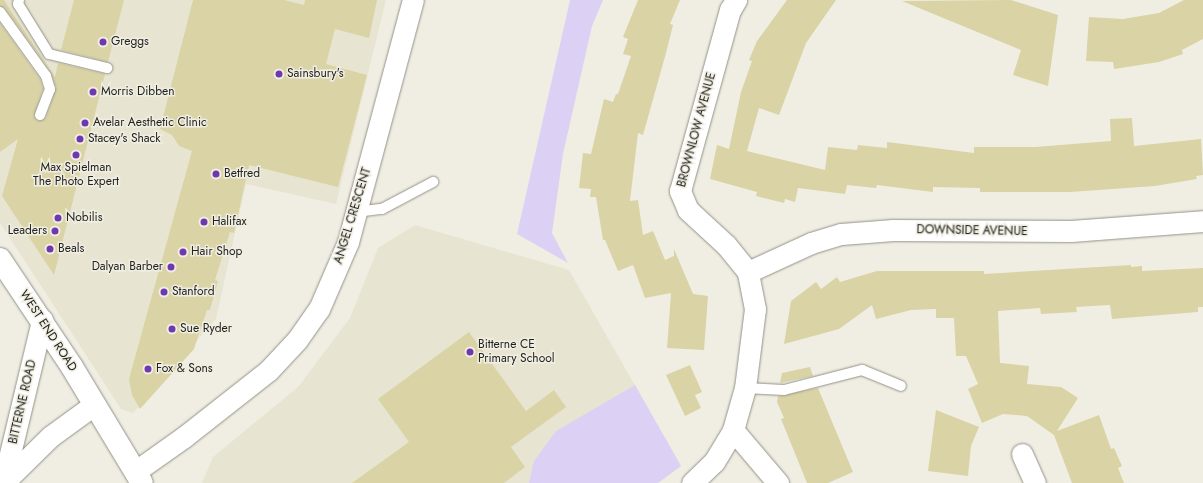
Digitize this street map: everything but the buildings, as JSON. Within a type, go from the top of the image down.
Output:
[{"type":"street","name":"ANGEL CRESCENT","points":[[139,477],[184,437],[269,370],[297,340],[319,309],[339,266],[356,212],[414,0]]},
{"type":"street","name":"BROWNLOW AVENUE","points":[[692,483],[714,462],[733,430],[745,388],[755,309],[748,272],[726,245],[688,210],[680,192],[730,10],[736,0]]},
{"type":"street","name":"DOWNSIDE AVENUE","points":[[748,272],[811,243],[841,234],[892,230],[1071,231],[1203,221]]},
{"type":"street","name":"WEST END ROAD","points":[[0,259],[42,320],[139,477]]},
{"type":"street","name":"BITTERNE ROAD","points":[[3,483],[21,416],[42,320]]},
{"type":"street","name":"BITTERNE ROAD","points":[[3,483],[51,436],[95,404]]},
{"type":"street","points":[[733,430],[778,483]]},
{"type":"street","points":[[1022,454],[1035,483]]},
{"type":"lane","points":[[19,0],[18,4],[49,54],[107,68]]},
{"type":"lane","points":[[0,12],[46,76],[50,89],[40,115]]},
{"type":"lane","points":[[356,212],[382,209],[433,182]]},
{"type":"lane","points":[[745,388],[784,390],[862,370],[901,386]]},
{"type":"shaded area","points":[[0,0],[386,0],[336,204],[246,184],[216,319],[133,413],[121,409],[0,223]]},
{"type":"shaded area","points":[[570,0],[603,0],[592,26],[563,154],[552,233],[568,263],[517,234]]},
{"type":"shaded area","name":"Bitterne CE Primary School","points":[[415,225],[569,270],[681,466],[658,483],[202,483],[213,457],[298,387],[350,318],[378,248]]},
{"type":"shaded area","points":[[635,385],[681,466],[658,483],[529,483],[534,461],[556,431]]},
{"type":"place","name":"Greggs","points":[[103,42]]},
{"type":"place","name":"Sainsbury's","points":[[279,74]]},
{"type":"place","name":"Morris Dibben","points":[[93,92]]},
{"type":"place","name":"Avelar Aesthetic Clinic","points":[[85,123]]},
{"type":"place","name":"Stacey's Shack","points":[[80,139]]},
{"type":"place","name":"Max Spielman The Photo Expert","points":[[76,155]]},
{"type":"place","name":"Betfred","points":[[216,174]]},
{"type":"place","name":"Nobilis","points":[[58,218]]},
{"type":"place","name":"Halifax","points":[[204,222]]},
{"type":"place","name":"Leaders","points":[[55,231]]},
{"type":"place","name":"Beals","points":[[50,249]]},
{"type":"place","name":"Hair Shop","points":[[183,252]]},
{"type":"place","name":"Dalyan Barber","points":[[171,267]]},
{"type":"place","name":"Stanford","points":[[164,292]]},
{"type":"place","name":"Sue Ryder","points":[[172,329]]},
{"type":"place","name":"Bitterne CE Primary School","points":[[470,352]]},
{"type":"place","name":"Fox & Sons","points":[[148,369]]}]
